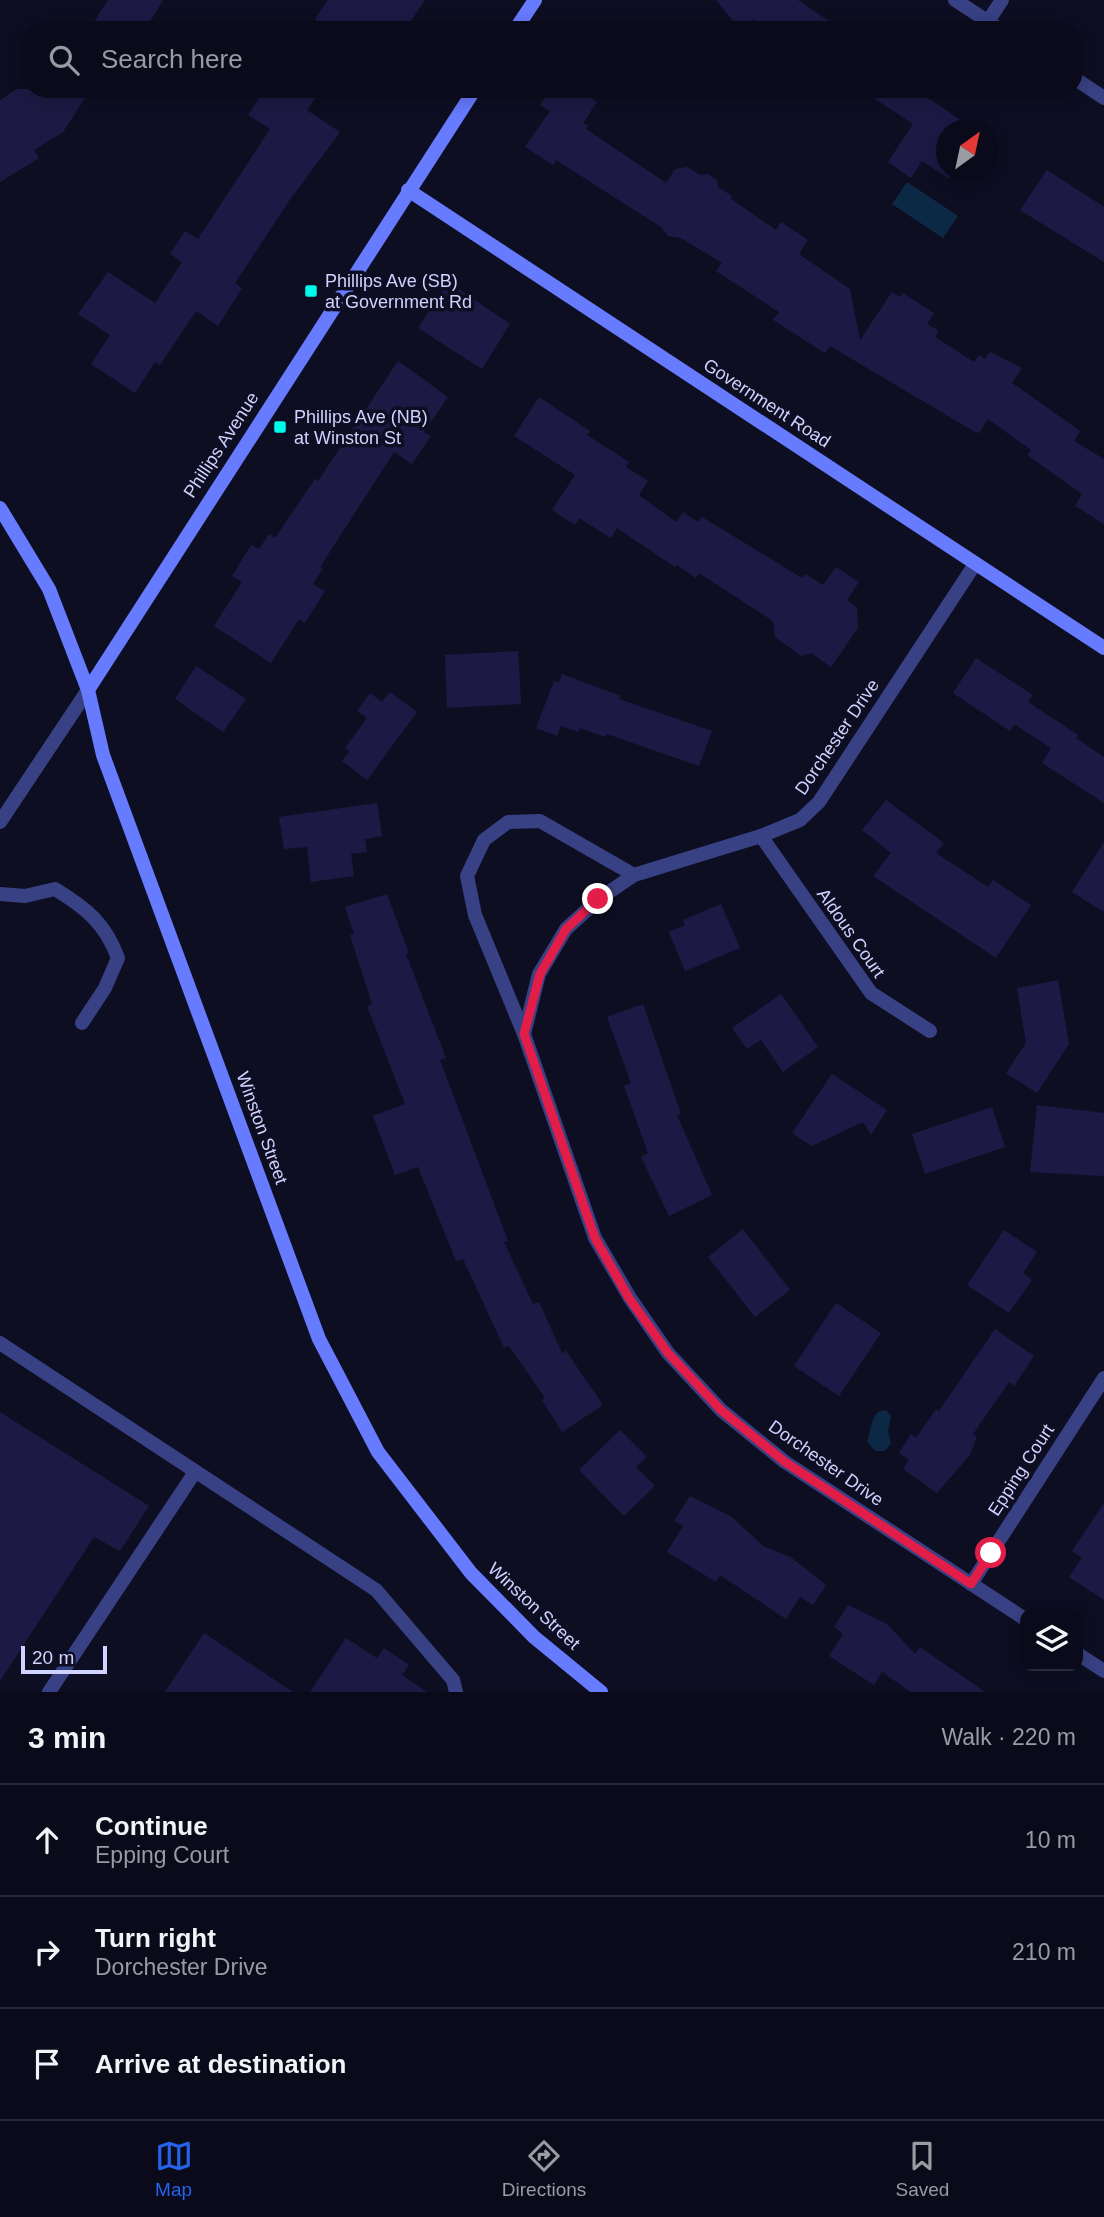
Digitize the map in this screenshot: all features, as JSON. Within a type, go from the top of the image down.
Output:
[{"type":"street","points":[[521,21],[536,0]]},
{"type":"street","points":[[955,0],[988,21],[1002,0]]},
{"type":"street","points":[[1083,84],[1104,98]]},
{"type":"street","name":"Phillips Avenue","points":[[0,822],[469,98]]},
{"type":"street","name":"Government Road","points":[[408,190],[1104,648]]},
{"type":"street","name":"Winston Street","points":[[0,508],[49,589],[88,690],[103,755],[325,1350],[378,1452],[471,1573],[534,1637],[601,1692]]},
{"type":"street","name":"Dorchester Drive","points":[[524,1034],[540,974],[566,929],[598,899],[635,875],[761,836],[800,820],[819,802],[975,564]]},
{"type":"street","name":"Dorchester Drive","points":[[635,875],[540,821],[508,822],[484,840],[467,876],[475,915],[524,1034],[595,1238],[629,1298],[668,1353],[721,1410],[785,1462],[1020,1616]]},
{"type":"street","name":"Aldous Court","points":[[761,836],[871,993],[930,1031]]},
{"type":"street","points":[[0,894],[25,896],[55,889],[91,912],[109,934],[118,958],[105,988],[82,1023]]},
{"type":"street","points":[[0,1343],[376,1590],[453,1680],[456,1692]]},
{"type":"street","name":"Epping Court","points":[[971,1584],[1104,1378]]},
{"type":"street","points":[[49,1692],[195,1472]]},
{"type":"street","points":[[1083,1657],[1104,1671]]},
{"type":"water","points":[[907,182],[958,216],[943,238],[892,204]]},
{"type":"water","points":[[886,1410],[891,1416],[888,1431],[891,1443],[885,1451],[876,1451],[867,1442],[873,1419],[878,1412]]},
{"type":"building","points":[[108,0],[163,0],[150,21],[95,21]]},
{"type":"building","points":[[328,0],[425,0],[411,21],[315,19]]},
{"type":"building","points":[[716,0],[798,0],[829,21],[753,19],[733,21]]},
{"type":"building","points":[[17,89],[21,89],[21,98],[85,98],[63,132],[34,150],[39,158],[0,182],[0,100]]},
{"type":"building","points":[[259,98],[315,98],[307,110],[340,132],[289,201],[235,283],[242,288],[218,326],[196,311],[160,365],[155,362],[135,393],[91,364],[110,335],[78,314],[108,272],[155,303],[182,262],[170,254],[185,231],[198,239],[270,129],[248,115]]},
{"type":"building","points":[[545,98],[591,98],[597,102],[583,123],[588,126],[586,129],[666,183],[675,169],[687,167],[700,175],[708,174],[717,180],[718,187],[732,196],[730,198],[776,230],[781,222],[808,240],[799,254],[850,289],[860,340],[892,292],[900,297],[903,293],[934,313],[927,324],[939,331],[935,337],[974,362],[979,355],[985,359],[990,352],[1022,368],[1012,383],[1080,431],[1074,441],[1104,459],[1104,524],[1075,506],[1082,494],[1027,455],[1031,450],[988,419],[979,433],[975,432],[830,346],[825,353],[773,320],[779,312],[716,271],[722,263],[681,238],[668,236],[661,227],[556,160],[553,165],[525,147],[550,111],[540,105]]},
{"type":"building","points":[[874,98],[928,98],[959,119],[936,119],[936,170],[922,161],[911,178],[888,162],[913,124]]},
{"type":"building","points":[[1047,170],[1104,207],[1104,262],[1020,210]]},
{"type":"building","points":[[448,282],[510,324],[482,369],[418,328]]},
{"type":"building","points":[[398,361],[448,397],[424,432],[431,436],[412,464],[394,452],[320,567],[323,568],[313,584],[325,591],[305,623],[299,619],[271,663],[214,626],[242,582],[232,576],[251,545],[259,549],[269,534],[275,538],[315,479],[318,481]]},
{"type":"building","points":[[539,397],[590,431],[587,435],[629,462],[626,467],[648,481],[639,495],[676,522],[683,512],[698,522],[702,517],[802,578],[805,574],[823,585],[836,567],[859,582],[847,600],[857,608],[858,628],[831,667],[811,653],[801,656],[775,637],[773,621],[699,573],[696,578],[677,565],[675,567],[617,528],[611,538],[579,518],[575,525],[552,510],[575,475],[514,436]]},
{"type":"building","points":[[518,651],[521,704],[447,708],[445,655]]},
{"type":"building","points":[[976,658],[1033,695],[1028,702],[1078,735],[1076,738],[1104,757],[1104,803],[1042,763],[1051,748],[1014,724],[1010,731],[953,693]]},
{"type":"building","points":[[196,666],[246,699],[223,732],[175,699]]},
{"type":"building","points":[[562,674],[621,696],[619,699],[712,731],[699,766],[607,734],[605,737],[580,728],[578,732],[561,726],[557,736],[536,728],[554,681],[559,682]]},
{"type":"building","points":[[390,692],[417,712],[367,780],[342,761],[350,751],[345,748],[367,718],[357,711],[370,693],[382,702]]},
{"type":"building","points":[[886,800],[944,843],[936,853],[988,887],[993,880],[1031,905],[996,958],[873,876],[891,853],[862,830]]},
{"type":"building","points":[[377,803],[382,836],[365,839],[367,852],[351,854],[354,876],[311,882],[307,847],[284,849],[279,817]]},
{"type":"building","points":[[1104,842],[1104,912],[1072,892]]},
{"type":"building","points":[[387,894],[409,953],[406,954],[446,1058],[440,1060],[508,1241],[504,1242],[533,1304],[539,1302],[562,1353],[566,1351],[603,1405],[562,1432],[542,1400],[545,1398],[509,1346],[504,1348],[463,1259],[456,1261],[418,1167],[395,1175],[373,1116],[405,1104],[367,1006],[372,1004],[350,935],[354,934],[345,907]]},
{"type":"building","points":[[721,904],[740,948],[685,971],[669,932],[685,925],[683,920]]},
{"type":"building","points":[[1058,980],[1069,1044],[1037,1093],[1006,1073],[1026,1043],[1017,988]]},
{"type":"building","points":[[781,994],[818,1047],[783,1072],[761,1040],[747,1049],[732,1028]]},
{"type":"building","points":[[643,1004],[681,1114],[677,1115],[712,1195],[669,1216],[641,1157],[648,1153],[624,1086],[631,1083],[607,1017]]},
{"type":"building","points":[[832,1074],[887,1110],[871,1135],[863,1122],[812,1146],[792,1133]]},
{"type":"building","points":[[1037,1105],[1104,1113],[1104,1176],[1030,1172]]},
{"type":"building","points":[[992,1107],[1005,1147],[925,1174],[912,1134]]},
{"type":"building","points":[[743,1229],[790,1290],[755,1317],[708,1257]]},
{"type":"building","points":[[1004,1230],[1037,1252],[1023,1273],[1032,1280],[1009,1313],[967,1285]]},
{"type":"building","points":[[836,1303],[881,1333],[839,1396],[794,1366]]},
{"type":"building","points":[[995,1329],[1034,1356],[1014,1386],[1009,1382],[973,1434],[977,1437],[970,1455],[937,1493],[903,1469],[909,1460],[899,1453],[911,1434],[916,1438],[936,1409],[939,1411]]},
{"type":"building","points":[[0,1412],[149,1506],[120,1551],[94,1537],[0,1681]]},
{"type":"building","points":[[620,1430],[647,1457],[636,1467],[655,1486],[624,1516],[579,1470]]},
{"type":"building","points":[[690,1496],[732,1517],[763,1546],[792,1558],[826,1585],[813,1605],[800,1597],[786,1619],[720,1575],[716,1582],[667,1552],[683,1526],[674,1521]]},
{"type":"building","points":[[1104,1503],[1104,1600],[1069,1577],[1082,1558],[1072,1551]]},
{"type":"building","points":[[848,1605],[887,1624],[915,1654],[920,1647],[985,1692],[911,1692],[882,1672],[874,1685],[829,1656],[843,1634],[834,1627]]},
{"type":"building","points":[[204,1633],[293,1692],[165,1692]]},
{"type":"building","points":[[346,1638],[377,1658],[384,1648],[409,1665],[402,1675],[427,1692],[310,1692]]},
{"type":"place","name":"Phillips Ave (SB) at Government Rd","points":[[311,291]]},
{"type":"place","name":"Phillips Ave (NB) at Winston St","points":[[280,427]]},
{"type":"route","points":[[598,899],[566,929],[540,974],[524,1034],[595,1238],[629,1298],[668,1353],[721,1410],[785,1462],[971,1584],[991,1553]]}]
